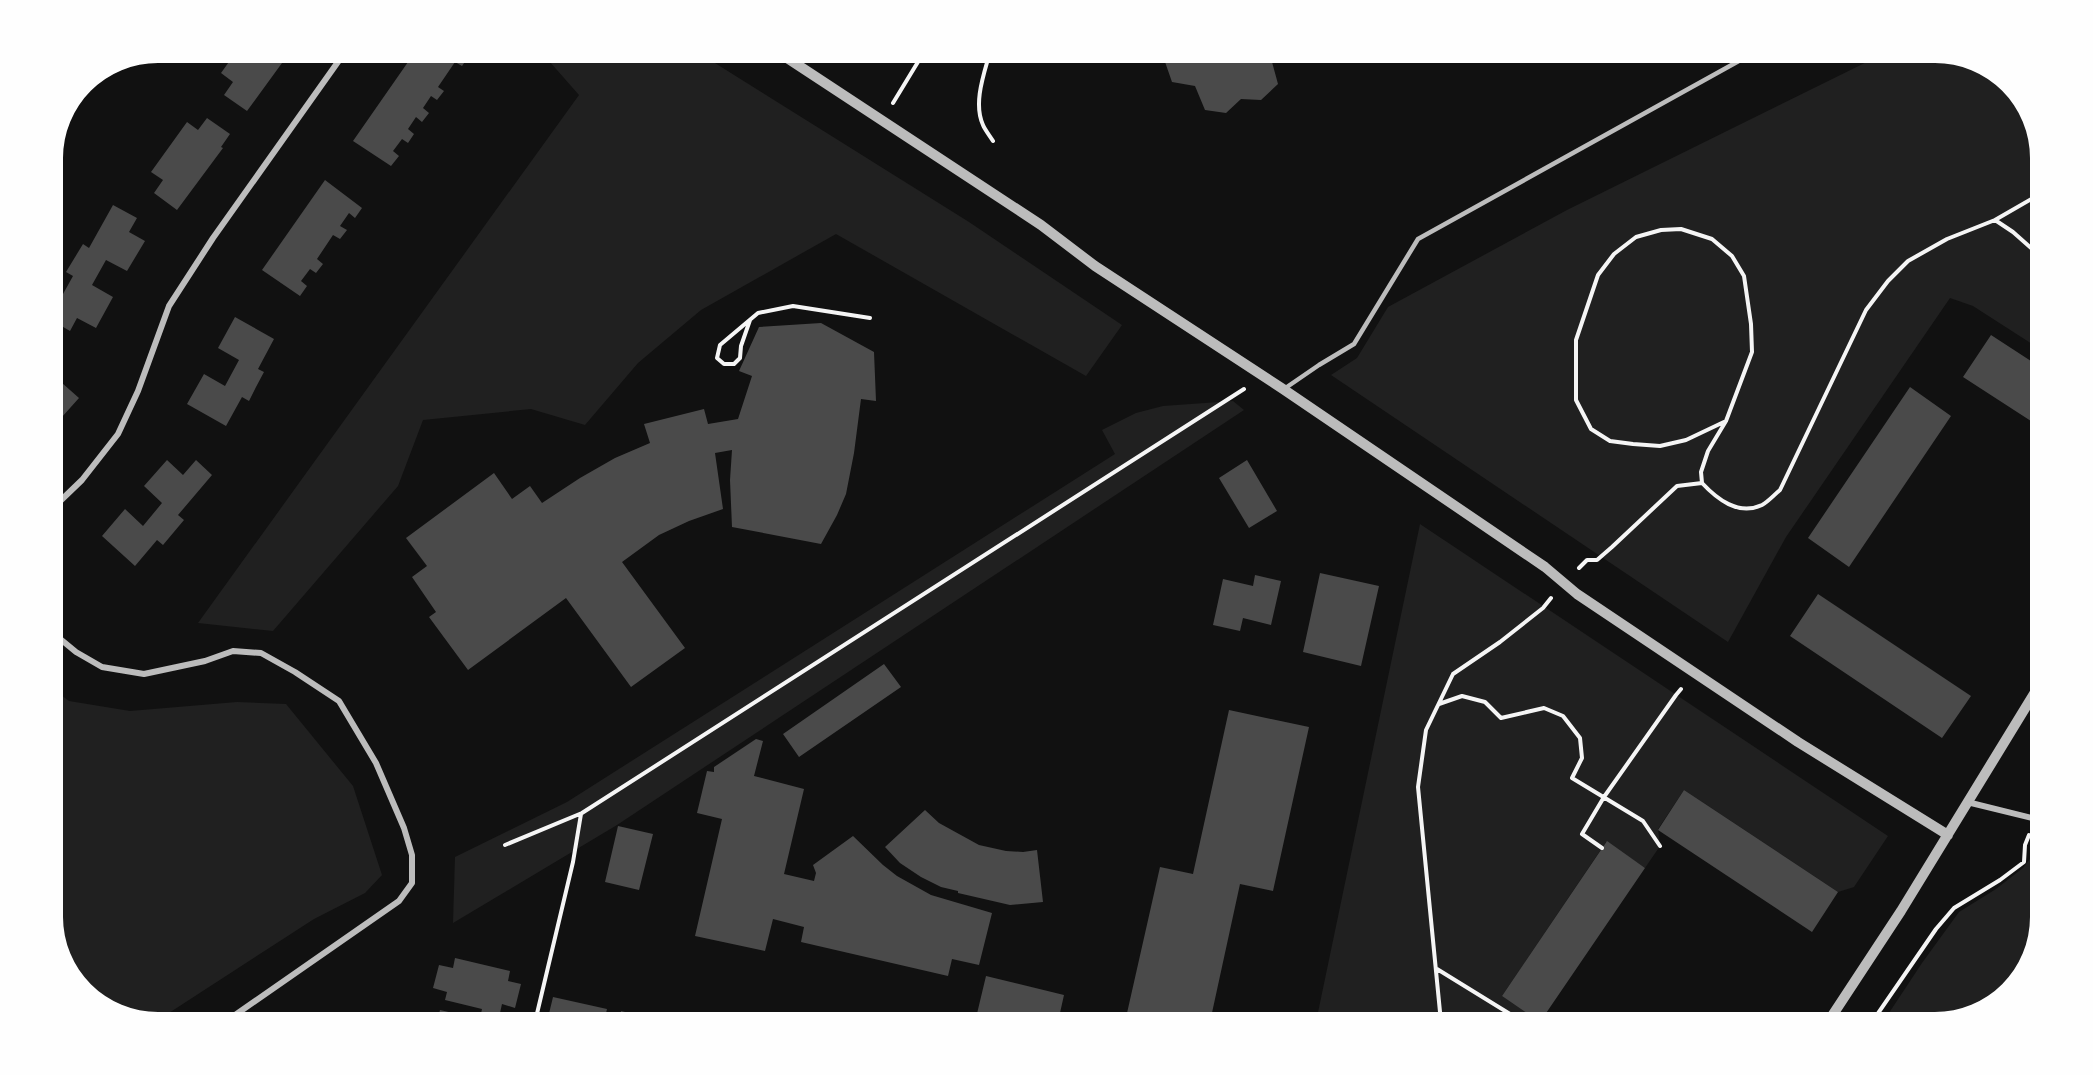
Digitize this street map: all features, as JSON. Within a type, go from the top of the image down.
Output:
[{"type":"street","points":[[63,498],[82,480],[118,434],[138,392],[169,306],[213,238],[337,63]]},
{"type":"street","points":[[795,63],[1041,225],[1095,266],[1545,567],[1577,594],[1798,742],[1948,835]]},
{"type":"street","points":[[63,641],[76,652],[102,667],[144,674],[205,661],[233,651],[261,653],[339,701],[376,763],[404,828],[412,855],[412,883],[399,901],[240,1012]]},
{"type":"street","points":[[1835,1012],[1948,835],[2030,700]]},
{"type":"street","points":[[1967,802],[2030,818]]},
{"type":"lane","points":[[1283,390],[1318,365],[1354,344],[1418,239],[1735,63]]},
{"type":"path","points":[[882,121],[917,63]]},
{"type":"path","points":[[987,63],[981,84],[979,112],[982,124],[993,141]]},
{"type":"path","points":[[1726,421],[1686,440],[1660,446],[1610,441],[1591,429],[1575,400],[1576,340],[1598,275],[1614,254],[1636,237],[1661,230],[1681,229],[1712,239],[1732,256],[1744,276],[1751,324],[1752,352],[1726,421],[1708,451],[1701,472],[1702,483],[1713,495],[1728,505],[1745,509],[1762,505],[1780,490],[1866,310],[1888,281],[1908,261],[1947,239],[1995,220],[2030,200]]},
{"type":"path","points":[[1995,220],[2030,247]]},
{"type":"path","points":[[750,320],[741,346],[740,358],[734,364],[724,364],[717,358],[720,345],[758,313],[793,306],[870,318]]},
{"type":"path","points":[[505,845],[582,813],[1235,395]]},
{"type":"path","points":[[1564,583],[1587,560],[1597,560],[1677,486],[1702,483]]},
{"type":"path","points":[[1440,1012],[1418,787],[1426,730],[1454,674],[1500,642],[1543,608],[1548,601],[1558,607]]},
{"type":"path","points":[[1602,848],[1582,834],[1604,797],[1681,689],[1672,683]]},
{"type":"path","points":[[1438,705],[1462,696],[1485,702],[1501,718],[1544,708],[1563,716],[1580,738],[1582,758],[1572,778],[1643,821],[1660,846]]},
{"type":"path","points":[[538,1012],[573,862],[582,813]]},
{"type":"path","points":[[1879,1012],[1936,929],[1954,908],[2000,880],[2024,862],[2025,845]]},
{"type":"path","points":[[1436,968],[1505,1012]]},
{"type":"shaded area","points":[[551,63],[715,63],[969,222],[1122,325],[1086,376],[836,234],[701,310],[638,363],[585,425],[531,409],[423,420],[398,486],[273,631],[198,623],[579,95]]},
{"type":"shaded area","points":[[1865,63],[1935,63],[1960,66],[1988,79],[1998,87],[2014,105],[2025,127],[2030,152],[2030,343],[1973,306],[1950,298],[1786,537],[1728,642],[1331,375],[1357,358],[1388,307],[1567,210]]},
{"type":"shaded area","points":[[1233,401],[1244,410],[617,825],[453,923],[455,857],[567,802],[1115,454],[1102,430],[1136,413],[1163,406]]},
{"type":"shaded area","points":[[1420,524],[1888,836],[1854,887],[1838,892],[1684,790],[1658,829],[1660,846],[1645,868],[1606,842],[1502,996],[1525,1012],[1318,1012]]},
{"type":"shaded area","points":[[63,696],[69,701],[130,711],[237,702],[286,704],[353,786],[382,875],[365,893],[314,919],[170,1012],[133,1009],[105,996],[95,988],[79,970],[73,959],[68,948],[63,923]]},
{"type":"shaded area","points":[[2030,859],[2029,929],[2027,942],[2020,959],[2006,980],[1988,996],[1960,1009],[1935,1012],[1890,1012],[1959,912],[1996,889],[2023,868]]},
{"type":"building","points":[[228,63],[282,63],[247,111],[224,95],[233,82],[221,73]]},
{"type":"building","points":[[407,63],[454,63],[438,87],[444,91],[437,100],[431,96],[423,108],[429,113],[422,122],[416,117],[408,129],[414,134],[408,143],[402,139],[393,151],[399,156],[391,166],[353,141]]},
{"type":"building","points":[[1165,63],[1272,63],[1278,84],[1261,100],[1241,99],[1226,113],[1205,110],[1195,86],[1172,82]]},
{"type":"building","points":[[207,118],[230,134],[221,147],[223,148],[177,210],[154,193],[163,180],[151,172],[187,122],[198,130]]},
{"type":"building","points":[[325,180],[362,208],[355,218],[349,213],[340,226],[347,230],[340,239],[333,235],[317,259],[323,264],[316,273],[310,269],[301,281],[307,286],[300,296],[262,270]]},
{"type":"building","points":[[113,205],[137,218],[129,232],[145,241],[127,271],[106,260],[92,285],[113,297],[96,328],[77,318],[70,331],[63,327],[63,294],[73,276],[66,272],[83,244],[89,248]]},
{"type":"building","points":[[235,317],[274,339],[258,369],[264,372],[249,401],[242,397],[226,426],[187,404],[204,374],[225,386],[239,360],[218,348]]},
{"type":"building","points":[[821,323],[874,352],[876,401],[861,399],[846,494],[821,544],[732,527],[730,480],[732,450],[715,453],[723,509],[659,535],[622,562],[685,648],[631,687],[566,598],[468,670],[429,617],[436,612],[412,577],[427,566],[406,538],[494,473],[512,499],[530,486],[542,503],[615,458],[650,443],[644,424],[704,409],[708,424],[738,419],[752,376],[739,371],[759,327]]},
{"type":"building","points":[[1991,335],[2030,360],[2030,421],[1963,377]]},
{"type":"building","points":[[63,384],[79,398],[63,416]]},
{"type":"building","points":[[1910,387],[1951,416],[1849,567],[1808,538]]},
{"type":"building","points":[[167,460],[183,475],[196,460],[212,475],[178,515],[184,520],[163,545],[157,540],[135,566],[102,536],[125,509],[143,526],[162,503],[144,486]]},
{"type":"building","points":[[1247,460],[1277,511],[1249,528],[1219,478]]},
{"type":"building","points":[[1320,573],[1379,586],[1361,666],[1303,652]]},
{"type":"building","points":[[1255,575],[1281,581],[1271,625],[1243,618],[1240,631],[1213,625],[1223,579],[1253,586]]},
{"type":"building","points":[[1818,594],[1971,696],[1942,738],[1790,636]]},
{"type":"building","points":[[884,664],[901,687],[799,757],[783,734]]},
{"type":"building","points":[[1229,710],[1309,727],[1273,891],[1240,884],[1212,1012],[1127,1012],[1160,867],[1193,874]]},
{"type":"building","points":[[756,739],[763,741],[754,776],[804,789],[784,874],[814,881],[816,873],[813,865],[853,836],[897,876],[931,895],[992,913],[979,965],[952,959],[948,976],[801,942],[804,927],[773,919],[765,951],[695,936],[722,819],[697,813],[707,771],[714,772],[714,767]]},
{"type":"building","points":[[1684,790],[1838,892],[1812,932],[1658,830]]},
{"type":"building","points":[[925,810],[939,823],[979,845],[1006,851],[1037,850],[1043,902],[1010,905],[958,893],[958,891],[941,887],[921,877],[900,863],[885,847]]},
{"type":"building","points":[[618,826],[653,834],[639,890],[605,882]]},
{"type":"building","points":[[1607,841],[1645,868],[1547,1012],[1525,1012],[1502,996]]},
{"type":"building","points":[[455,958],[510,971],[508,981],[521,984],[515,1008],[502,1004],[500,1012],[481,1012],[482,1009],[445,1000],[447,992],[433,988],[439,965],[453,968]]},
{"type":"building","points":[[986,976],[1064,995],[1060,1012],[977,1012]]},
{"type":"building","points":[[553,997],[607,1009],[606,1012],[549,1012]]}]
